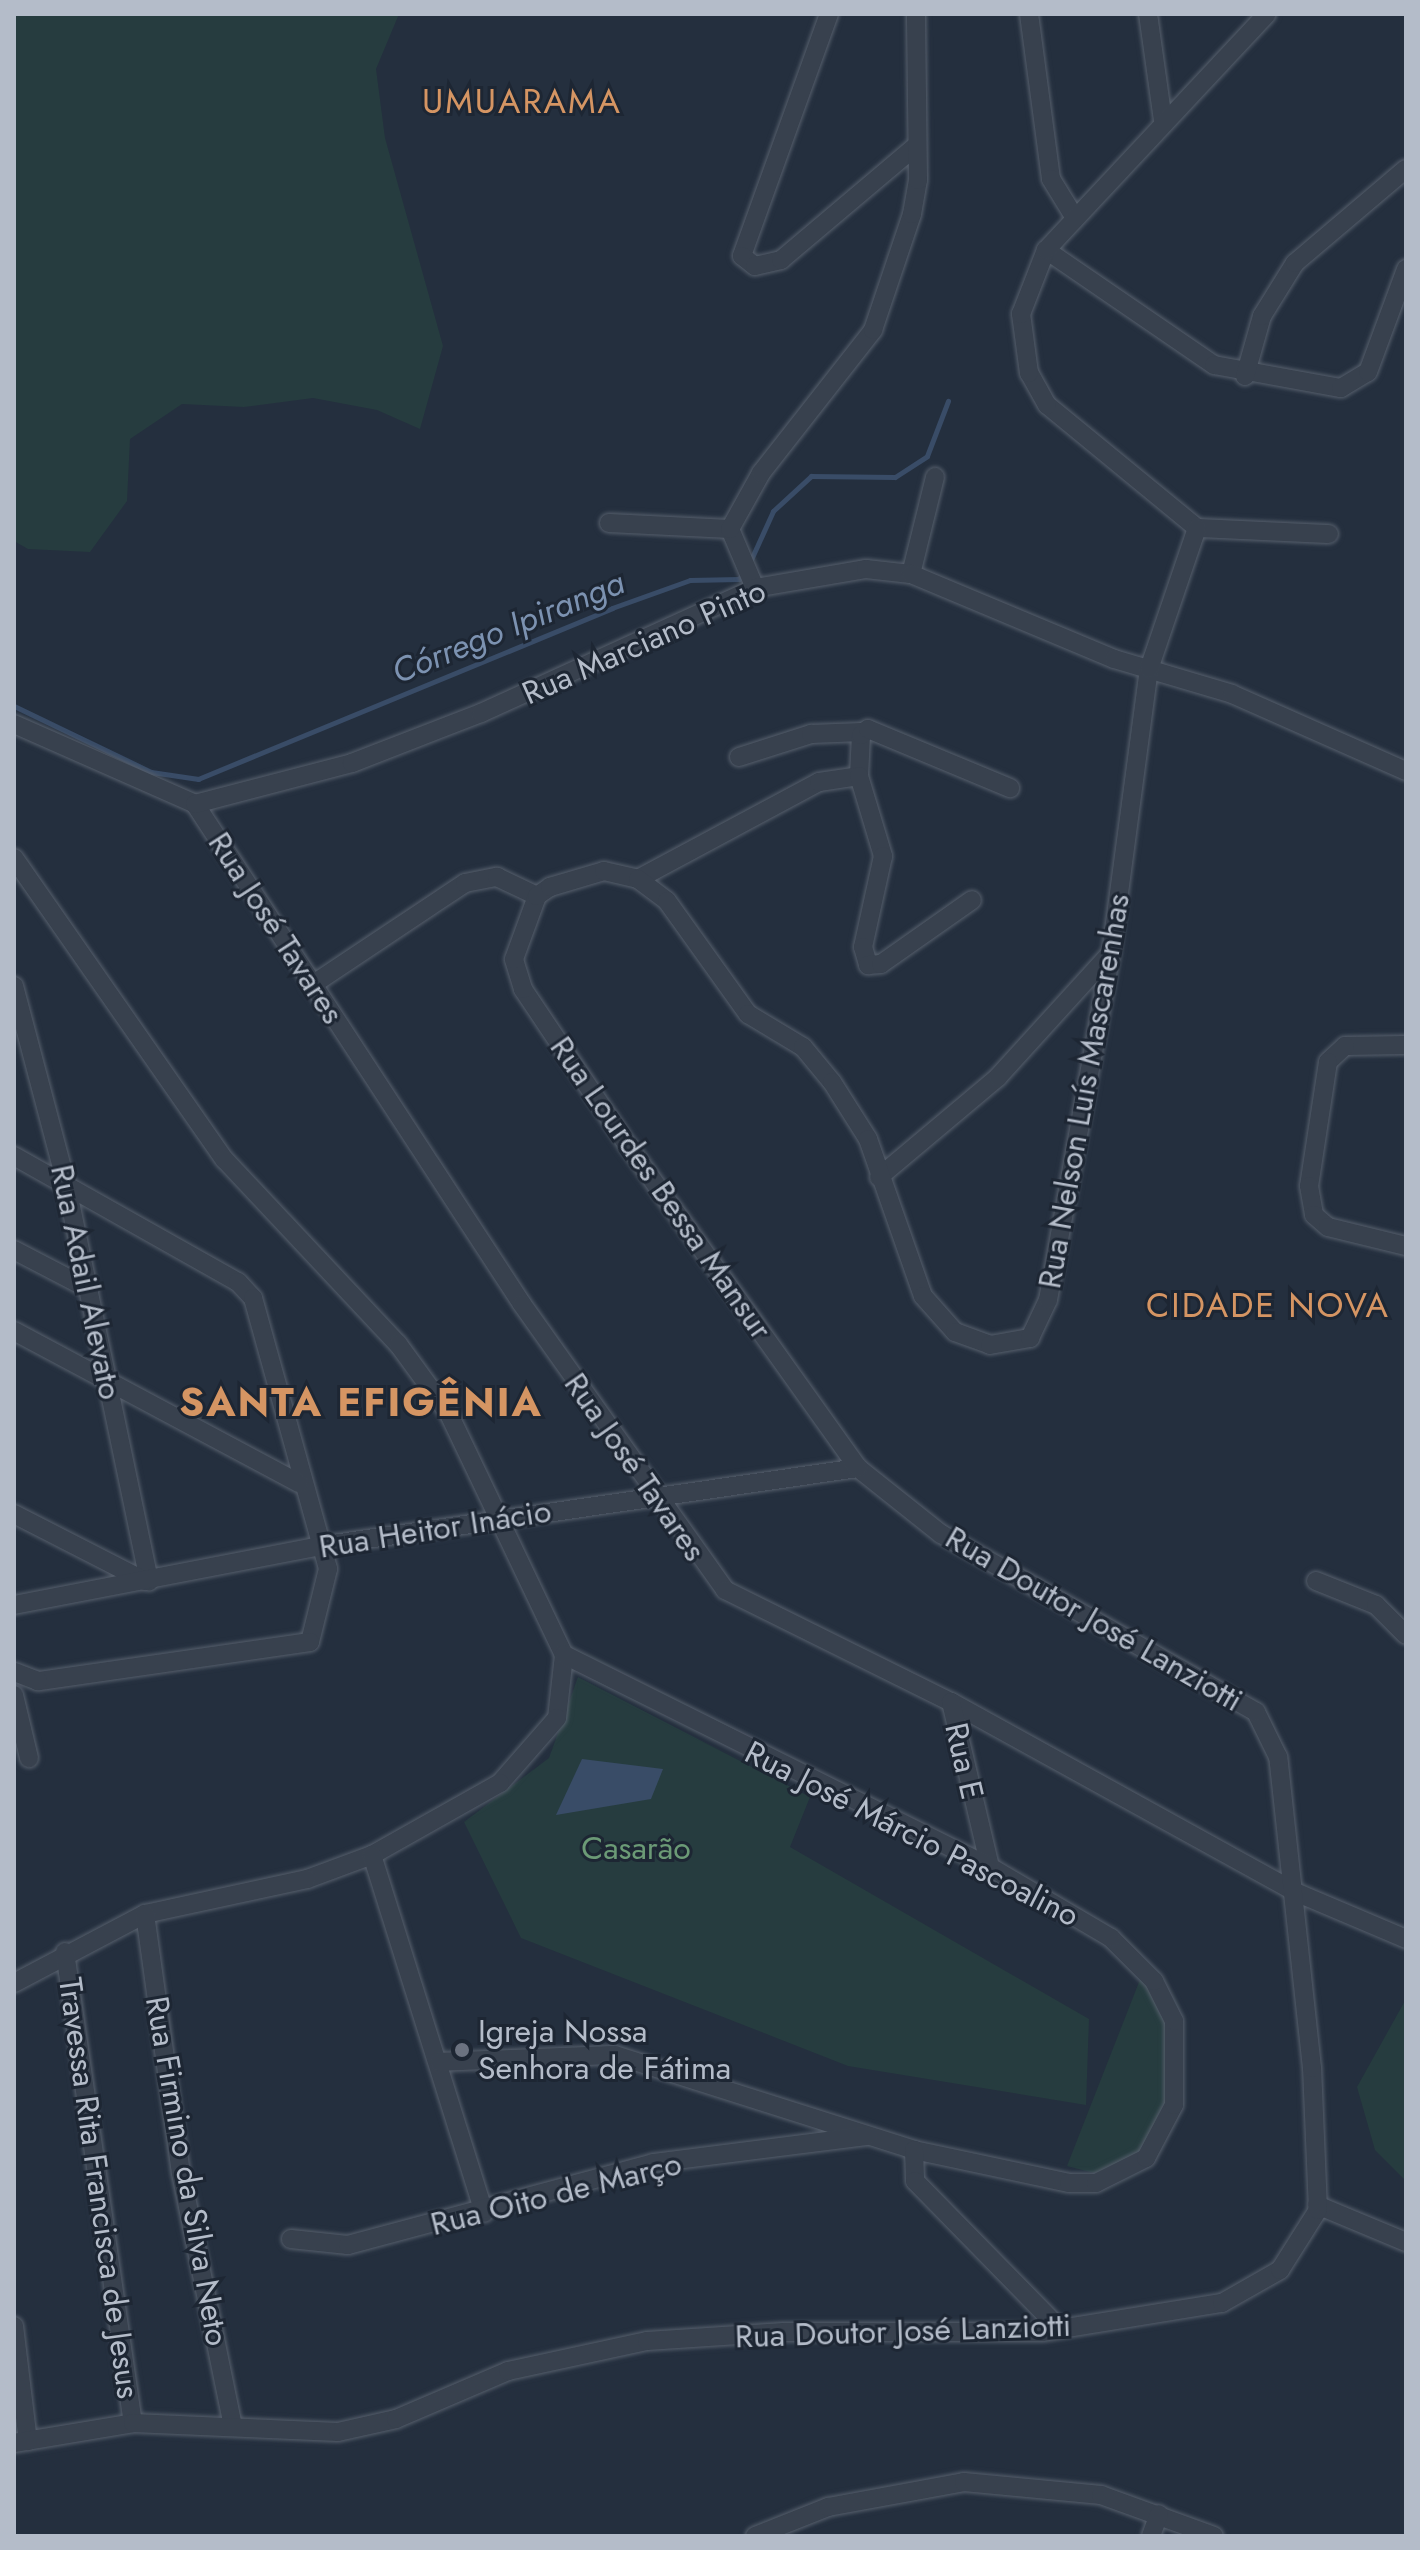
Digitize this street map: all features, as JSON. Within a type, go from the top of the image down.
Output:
[{"type":"street","points":[[829,14],[742,256],[755,266],[781,260],[917,145]]},
{"type":"street","points":[[730,529],[761,473],[873,330],[912,214],[917,145],[916,14]]},
{"type":"street","points":[[1029,14],[1051,179],[1075,218]]},
{"type":"street","points":[[1148,14],[1163,121]]},
{"type":"street","points":[[1267,14],[1163,121],[1046,250],[1021,314],[1038,391],[1077,434],[1197,528],[1329,534]]},
{"type":"street","points":[[1245,376],[1262,316],[1295,263],[1406,169]]},
{"type":"street","points":[[1046,250],[1182,348],[1245,376],[1341,388],[1360,382],[1406,269]]},
{"type":"street","points":[[911,574],[935,477]]},
{"type":"street","points":[[609,523],[730,529]]},
{"type":"street","name":"Rua Nelson Luís Mascarenhas","points":[[537,896],[577,876],[604,871],[638,879],[667,901],[748,1014],[803,1047],[821,1067],[868,1139],[923,1296],[955,1332],[990,1345],[1030,1338],[1048,1300],[1111,953],[1149,669],[1197,528]]},
{"type":"street","points":[[730,529],[754,584]]},
{"type":"street","name":"Rua Marciano Pinto","points":[[195,804],[352,763],[467,719],[754,584],[833,571],[911,574],[1149,669],[1232,694],[1406,771]]},
{"type":"street","points":[[14,724],[195,804]]},
{"type":"street","points":[[739,757],[811,734],[883,731],[1010,788]]},
{"type":"street","points":[[862,732],[859,776],[883,856],[863,947],[868,965],[881,964],[972,900]]},
{"type":"street","points":[[638,879],[819,782],[859,776]]},
{"type":"street","name":"Rua José Tavares","points":[[195,804],[651,1494],[725,1590],[951,1702],[1293,1891],[1406,1939]]},
{"type":"street","points":[[14,858],[225,1160],[407,1356],[449,1414],[496,1520],[564,1655],[563,1695],[544,1740],[500,1783],[372,1855],[307,1879],[145,1914],[65,1952],[14,1983]]},
{"type":"street","points":[[312,985],[465,883],[497,877],[537,896]]},
{"type":"street","name":"Rua Lourdes Bessa Mansur","points":[[537,896],[517,938],[523,989],[858,1468]]},
{"type":"street","points":[[879,1177],[998,1077],[1111,953]]},
{"type":"street","name":"Rua Adail Alevato","points":[[14,986],[66,1183],[111,1380],[119,1458],[147,1581]]},
{"type":"street","points":[[1406,1045],[1345,1046],[1328,1062],[1309,1186],[1314,1215],[1328,1227],[1406,1246]]},
{"type":"street","points":[[14,1156],[238,1282],[253,1298],[299,1483],[326,1545],[328,1569],[310,1642],[38,1681],[14,1672]]},
{"type":"street","points":[[14,1250],[89,1289]]},
{"type":"street","points":[[14,1331],[111,1380],[299,1483]]},
{"type":"street","name":"Rua Heitor Inácio","points":[[14,1605],[326,1545],[651,1494],[858,1468]]},
{"type":"street","name":"Rua Doutor José Lanziotti","points":[[21,2442],[133,2423],[352,2429],[396,2419],[508,2371],[647,2341],[1060,2329],[1222,2303],[1255,2289],[1280,2270],[1317,2205],[1293,1891],[1278,1757],[1256,1712],[941,1534],[858,1468]]},
{"type":"street","points":[[14,1514],[147,1581]]},
{"type":"street","points":[[1316,1581],[1376,1605],[1406,1635]]},
{"type":"street","name":"Rua José Márcio Pascoalino","points":[[439,2062],[615,2055],[914,2150],[1096,2183],[1146,2158],[1174,2105],[1174,2021],[1154,1981],[1111,1938],[990,1867],[564,1655]]},
{"type":"street","points":[[14,1695],[29,1758]]},
{"type":"street","name":"Rua E","points":[[951,1702],[990,1867]]},
{"type":"street","points":[[372,1855],[484,2213]]},
{"type":"street","name":"Rua Firmino da Silva Neto","points":[[145,1914],[181,2173],[233,2427]]},
{"type":"street","name":"Travessa Rita Francisca de Jesus","points":[[65,1952],[133,2423]]},
{"type":"street","name":"Rua Oito de Março","points":[[291,2239],[348,2245],[484,2213],[653,2163],[870,2135]]},
{"type":"street","points":[[914,2150],[915,2181],[1060,2329]]},
{"type":"street","points":[[1317,2205],[1406,2242]]},
{"type":"street","points":[[14,2326],[21,2442]]},
{"type":"street","points":[[755,2536],[828,2507],[964,2482],[1101,2495],[1214,2536]]},
{"type":"street","points":[[1151,2536],[1159,2514]]},
{"type":"green space","points":[[14,14],[399,14],[376,69],[385,138],[443,346],[420,429],[377,410],[313,398],[244,407],[182,404],[130,439],[127,501],[90,552],[28,549],[14,541]]},
{"type":"green space","name":"Casarão","points":[[578,1677],[810,1797],[790,1847],[1089,2019],[1086,2105],[848,2066],[521,1938],[464,1822],[549,1758]]},
{"type":"green space","points":[[1141,1977],[1167,2020],[1169,2102],[1140,2151],[1117,2167],[1094,2173],[1067,2166]]},
{"type":"green space","points":[[1406,1999],[1406,2181],[1375,2150],[1357,2087]]},
{"type":"water","points":[[582,1759],[663,1769],[651,1799],[556,1815]]},
{"type":"waterway","name":"Córrego Ipiranga","points":[[749,564],[773,511],[811,476],[895,477],[927,456],[948,401]]},
{"type":"waterway","name":"Córrego Ipiranga","points":[[14,706],[151,772],[198,779],[612,608],[690,580],[739,579],[744,572]]},
{"type":"place","name":"Igreja Nossa Senhora de Fátima","points":[[462,2050]]},
{"type":"district","name":"UMUARAMA","points":[[522,102]]},
{"type":"district","name":"CIDADE NOVA","points":[[1268,1306]]},
{"type":"district","name":"SANTA EFIGÊNIA","points":[[361,1402]]}]
